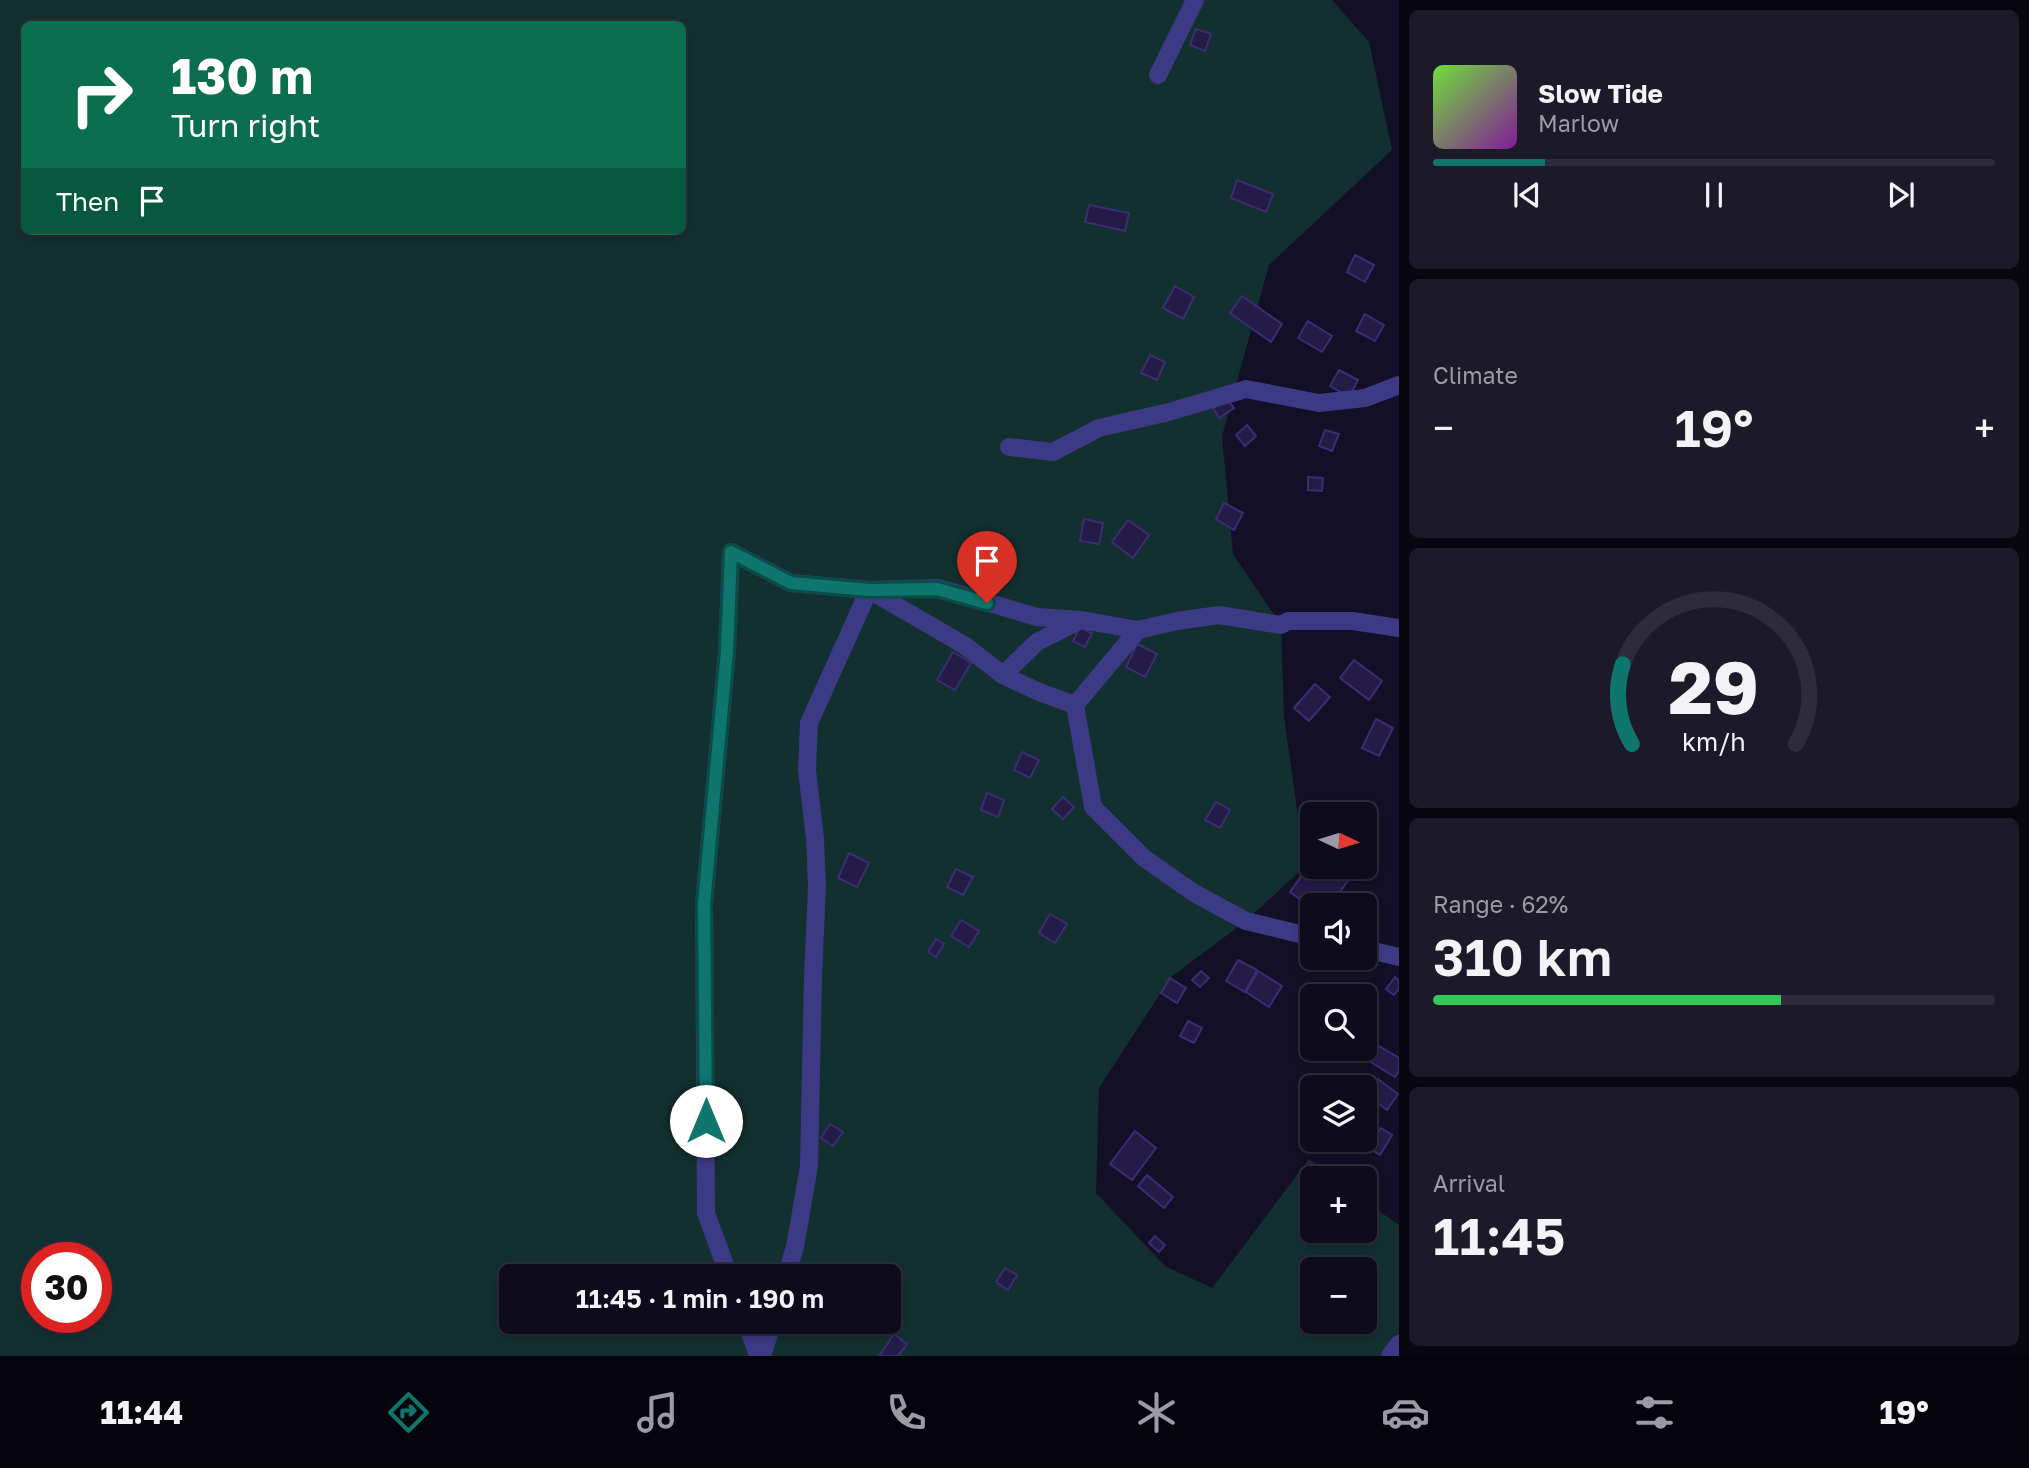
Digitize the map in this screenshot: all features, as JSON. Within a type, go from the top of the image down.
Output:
[{"type":"street","points":[[1157,75],[1195,0]]},
{"type":"street","points":[[1009,447],[1053,452],[1099,428],[1169,412],[1246,389],[1319,403],[1365,398],[1399,386]]},
{"type":"street","points":[[725,1264],[706,1213],[704,904],[727,651],[731,552],[791,583],[869,590],[937,589],[1037,617],[1082,620],[1138,630],[1219,615],[1282,625],[1288,621],[1353,621],[1399,628]]},
{"type":"street","points":[[869,590],[964,645],[1003,676],[1075,705]]},
{"type":"street","points":[[790,1264],[809,1166],[817,887],[807,770],[809,723],[869,590]]},
{"type":"street","points":[[1003,676],[1037,642],[1082,620]]},
{"type":"street","points":[[1075,705],[1138,630]]},
{"type":"street","points":[[1075,705],[1093,807],[1144,858],[1194,893],[1246,921],[1300,934]]},
{"type":"street","points":[[1377,952],[1399,957]]},
{"type":"street","points":[[751,1334],[760,1356]]},
{"type":"street","points":[[760,1356],[768,1334]]},
{"type":"street","points":[[1390,1356],[1399,1344]]},
{"type":"green space","points":[[0,0],[1332,0],[1369,42],[1392,150],[1269,265],[1222,436],[1233,554],[1281,625],[1284,716],[1300,830],[1300,871],[1246,921],[1171,977],[1099,1088],[1096,1193],[1165,1266],[1212,1288],[1300,1171],[1300,1243],[1377,1243],[1377,1209],[1399,1225],[1399,1356],[0,1356]]},
{"type":"green space","points":[[1309,1159],[1318,1166],[1304,1166]]},
{"type":"building","points":[[1196,29],[1211,34],[1205,51],[1190,45]]},
{"type":"building","points":[[1237,180],[1273,194],[1266,212],[1231,198]]},
{"type":"building","points":[[1089,205],[1129,213],[1125,231],[1085,222]]},
{"type":"building","points":[[1355,255],[1374,265],[1365,282],[1347,272]]},
{"type":"building","points":[[1175,286],[1194,297],[1183,319],[1163,308]]},
{"type":"building","points":[[1242,296],[1282,324],[1271,342],[1230,313]]},
{"type":"building","points":[[1365,314],[1384,325],[1375,341],[1356,331]]},
{"type":"building","points":[[1308,321],[1332,336],[1322,352],[1298,338]]},
{"type":"building","points":[[1150,355],[1165,362],[1157,380],[1141,373]]},
{"type":"building","points":[[1339,370],[1358,380],[1349,397],[1330,386]]},
{"type":"building","points":[[1227,399],[1234,408],[1219,418],[1213,408]]},
{"type":"building","points":[[1247,425],[1256,436],[1245,446],[1236,435]]},
{"type":"building","points":[[1325,430],[1339,434],[1332,451],[1319,446]]},
{"type":"building","points":[[1308,477],[1323,478],[1322,491],[1308,490]]},
{"type":"building","points":[[1224,503],[1243,513],[1234,530],[1216,519]]},
{"type":"building","points":[[1084,519],[1103,523],[1099,544],[1080,541]]},
{"type":"building","points":[[1128,520],[1149,535],[1133,558],[1112,542]]},
{"type":"building","points":[[1080,627],[1092,633],[1085,647],[1073,641]]},
{"type":"building","points":[[1137,644],[1157,654],[1145,677],[1126,667]]},
{"type":"building","points":[[953,652],[971,663],[955,690],[937,680]]},
{"type":"building","points":[[1354,660],[1382,681],[1369,700],[1340,678]]},
{"type":"building","points":[[1315,684],[1330,697],[1309,721],[1294,708]]},
{"type":"building","points":[[1376,719],[1393,728],[1379,756],[1362,748]]},
{"type":"building","points":[[1022,752],[1039,760],[1030,778],[1014,770]]},
{"type":"building","points":[[987,793],[1004,800],[998,817],[981,810]]},
{"type":"building","points":[[1063,797],[1074,807],[1063,819],[1052,809]]},
{"type":"building","points":[[1216,802],[1230,810],[1220,828],[1205,820]]},
{"type":"building","points":[[849,853],[869,863],[857,887],[838,878]]},
{"type":"building","points":[[956,869],[973,877],[963,895],[947,887]]},
{"type":"building","points":[[1300,878],[1349,879],[1339,893],[1300,893],[1300,899],[1290,892]]},
{"type":"building","points":[[1050,914],[1067,924],[1055,943],[1039,933]]},
{"type":"building","points":[[961,920],[979,931],[969,947],[951,936]]},
{"type":"building","points":[[936,939],[944,944],[936,957],[928,952]]},
{"type":"building","points":[[1238,960],[1257,970],[1245,992],[1226,981]]},
{"type":"building","points":[[1201,971],[1209,978],[1200,987],[1192,980]]},
{"type":"building","points":[[1258,971],[1282,986],[1269,1007],[1246,992]]},
{"type":"building","points":[[1395,977],[1399,981],[1399,989],[1394,995],[1386,989]]},
{"type":"building","points":[[1170,978],[1186,988],[1177,1003],[1161,993]]},
{"type":"building","points":[[1188,1021],[1202,1028],[1194,1043],[1180,1036]]},
{"type":"building","points":[[1379,1046],[1399,1058],[1399,1071],[1395,1077],[1369,1061],[1377,1061]]},
{"type":"building","points":[[1377,1080],[1398,1094],[1387,1110],[1377,1102]]},
{"type":"building","points":[[830,1124],[843,1132],[833,1146],[821,1138]]},
{"type":"building","points":[[1381,1128],[1392,1135],[1380,1155],[1376,1152],[1377,1134]]},
{"type":"building","points":[[1135,1131],[1156,1148],[1132,1180],[1110,1164]]},
{"type":"building","points":[[1147,1175],[1173,1197],[1164,1208],[1138,1186]]},
{"type":"building","points":[[1155,1236],[1165,1245],[1159,1252],[1149,1243]]},
{"type":"building","points":[[1005,1268],[1017,1275],[1008,1290],[996,1282]]},
{"type":"building","points":[[894,1334],[907,1344],[898,1356],[879,1356]]},
{"type":"route","points":[[706,1121],[704,904],[727,651],[731,552],[791,583],[869,590],[937,589],[987,603]]}]
